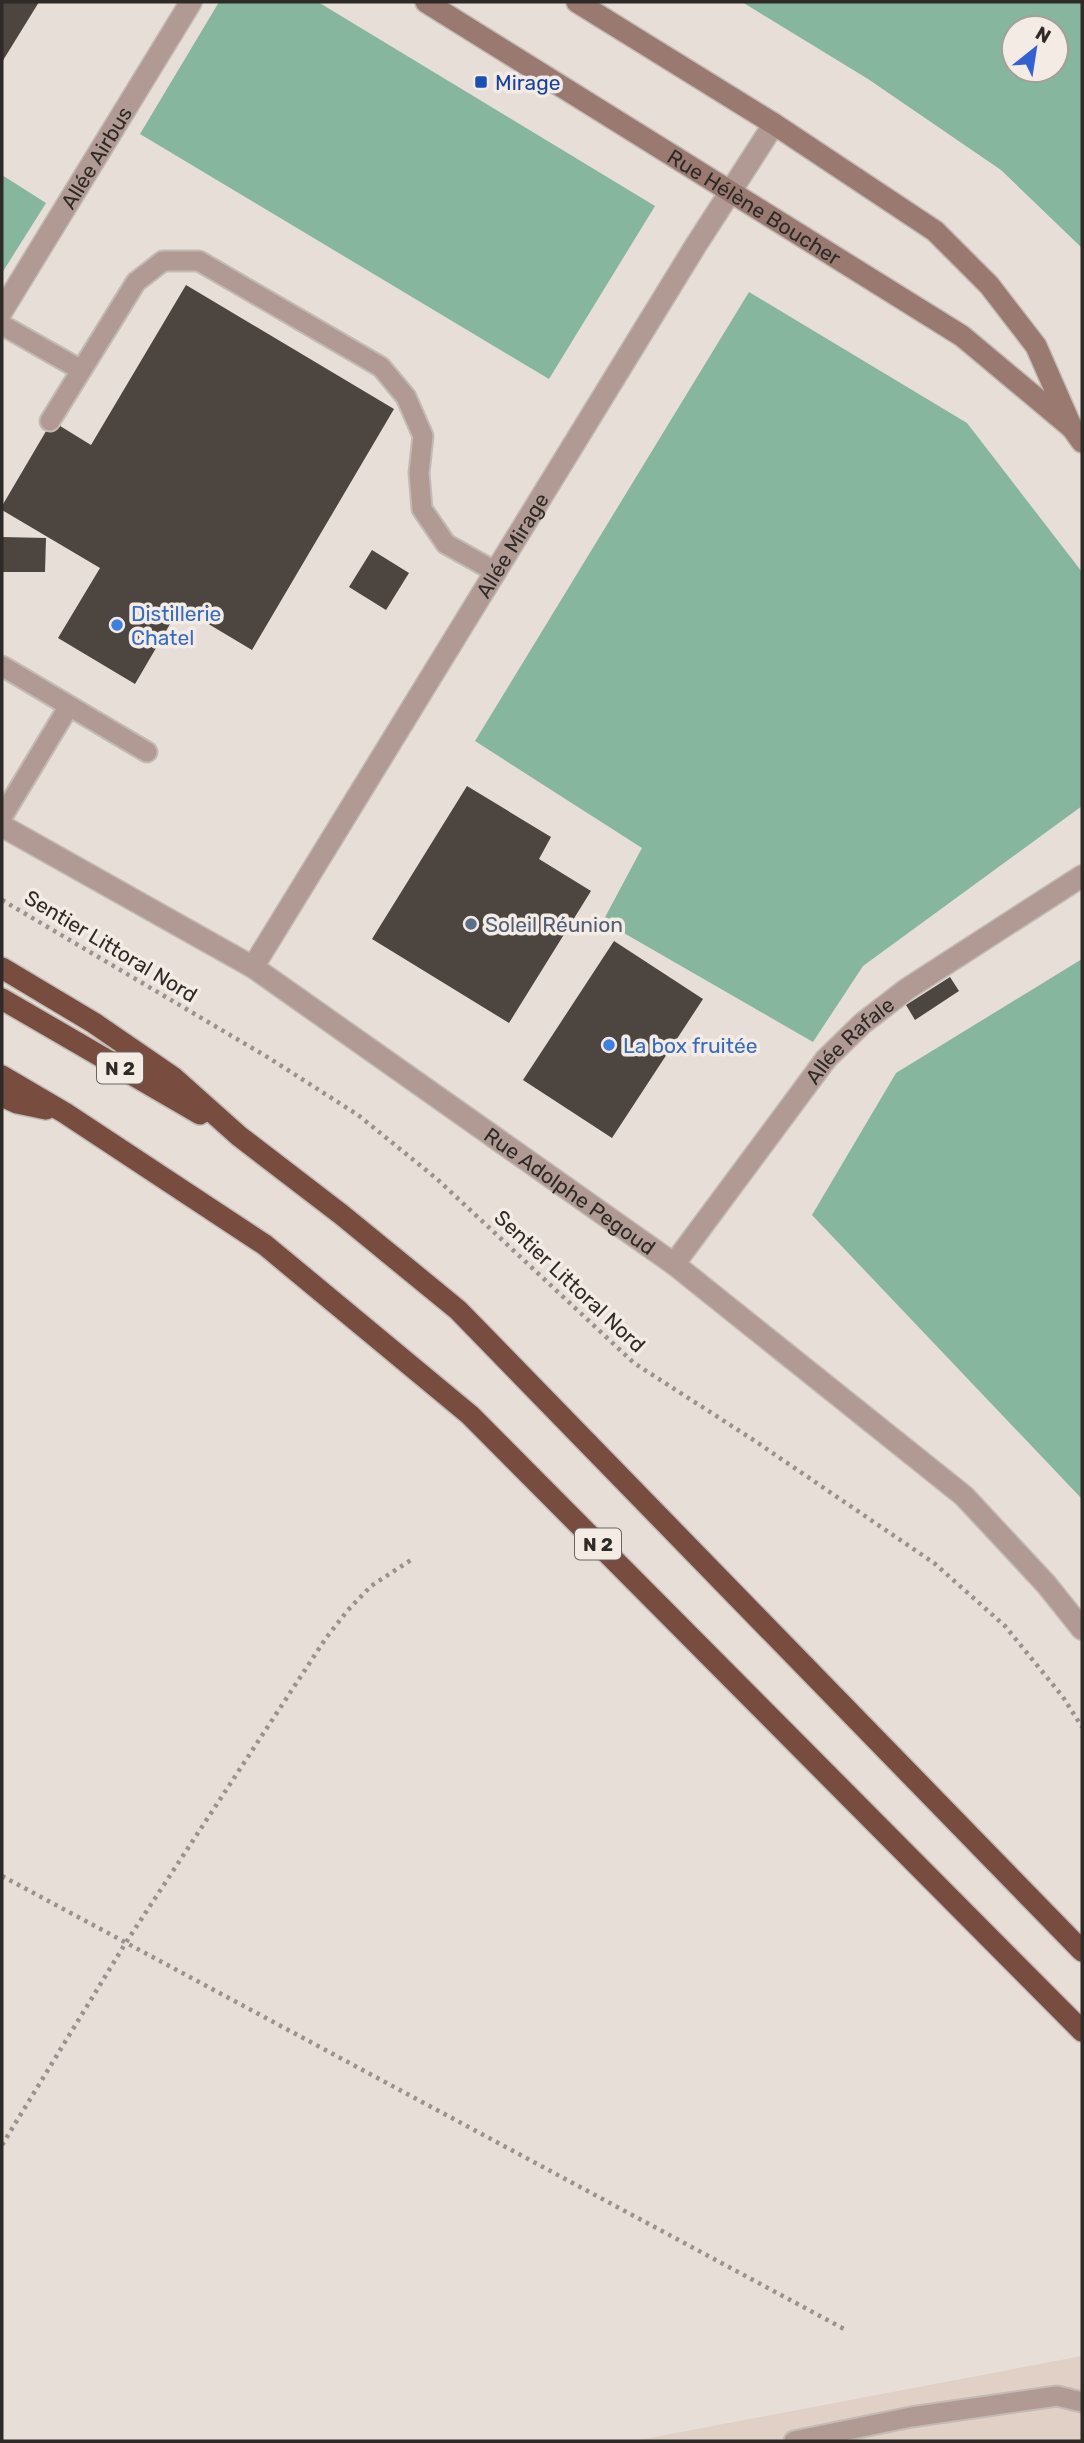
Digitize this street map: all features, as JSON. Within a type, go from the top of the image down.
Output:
[{"type":"highway","points":[[2,968],[94,1023],[174,1078],[239,1136]]},
{"type":"highway","name":"N 2","points":[[2,999],[239,1136],[342,1215],[458,1311],[1082,1951]]},
{"type":"highway","name":"N 2","points":[[2,1076],[65,1113],[265,1245],[470,1415],[1082,2031]]},
{"type":"highway","points":[[2,1096],[18,1103],[65,1113]]},
{"type":"street","name":"Allée Airbus","points":[[2,311],[191,2]]},
{"type":"street","name":"Rue Hélène Boucher","points":[[426,2],[962,336],[1077,435]]},
{"type":"street","name":"Rue Hélène Boucher","points":[[577,2],[774,124],[935,231],[980,276],[1035,346],[1077,435]]},
{"type":"street","name":"Allée Mirage","points":[[253,967],[729,192],[774,124]]},
{"type":"street","name":"Rue Adolphe Pegoud","points":[[2,826],[253,967],[674,1264],[964,1496],[1046,1584],[1082,1629]]},
{"type":"street","name":"Allée Rafale","points":[[674,1264],[826,1059],[863,1023],[907,989],[1082,876]]},
{"type":"lane","points":[[50,421],[136,282],[163,261],[200,261],[381,367],[406,397],[423,436],[419,474],[422,509],[446,544],[496,572]]},
{"type":"lane","points":[[2,325],[81,370]]},
{"type":"lane","points":[[2,666],[147,752]]},
{"type":"lane","points":[[2,817],[69,706]]},
{"type":"lane","points":[[794,2441],[911,2417],[1057,2396],[1082,2402]]},
{"type":"path","name":"Sentier Littoral Nord","points":[[2,900],[269,1058],[358,1115],[437,1179],[634,1363],[752,1439],[934,1563],[1005,1626],[1063,1697],[1082,1727]]},
{"type":"path","points":[[2,2145],[125,1944],[326,1638],[371,1586],[414,1558]]},
{"type":"path","points":[[2,1876],[846,2330]]},
{"type":"shaded area","points":[[1082,2356],[1082,2441],[634,2441]]},
{"type":"green space","points":[[219,2],[318,2],[655,206],[549,379],[140,134]]},
{"type":"green space","points":[[742,2],[1082,2],[1082,248],[1001,170],[868,79]]},
{"type":"green space","points":[[2,175],[46,203],[2,273]]},
{"type":"green space","points":[[749,292],[967,423],[1082,572],[1082,806],[863,966],[813,1042],[603,921],[642,848],[475,741]]},
{"type":"green space","points":[[1082,959],[1082,1499],[812,1215],[896,1073]]},
{"type":"building","points":[[2,2],[39,2],[2,62]]},
{"type":"building","points":[[186,285],[394,409],[252,650],[180,607],[135,684],[58,638],[100,568],[2,510],[2,506],[52,421],[91,445]]},
{"type":"building","points":[[2,537],[46,538],[45,572],[2,572]]},
{"type":"building","points":[[372,550],[409,573],[386,610],[349,587]]},
{"type":"building","points":[[467,786],[551,837],[539,859],[591,891],[509,1023],[372,939]]},
{"type":"building","points":[[614,941],[703,999],[612,1138],[523,1080]]},
{"type":"building","points":[[950,977],[959,991],[915,1020],[906,1005]]},
{"type":"place","name":"Mirage","points":[[481,82]]},
{"type":"place","name":"Distillerie Chatel","points":[[117,625]]},
{"type":"place","name":"Soleil Réunion","points":[[471,924]]},
{"type":"place","name":"La box fruitée","points":[[609,1045]]}]
